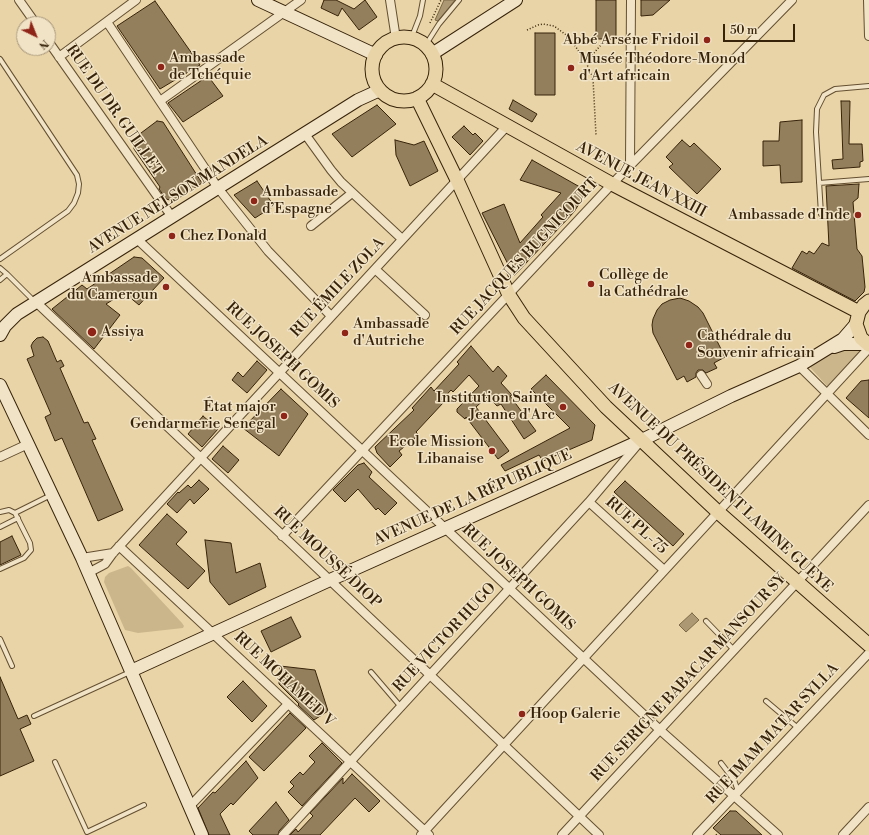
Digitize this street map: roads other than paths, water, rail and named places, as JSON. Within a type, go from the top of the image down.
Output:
[{"type":"main road","points":[[411,38],[417,40],[428,50],[436,65],[436,71],[432,84],[426,93],[409,101],[396,100],[385,95],[380,90],[374,79],[372,67],[376,55],[384,45],[396,39],[411,38]]},
{"type":"main road","name":"AVENUE JEAN XXIII","points":[[432,84],[857,318]]},
{"type":"main road","name":"AVENUE DU PRÉSIDENT LAMINE GUEYE","points":[[416,98],[510,295],[529,324],[606,407],[718,512],[869,645]]},
{"type":"main road","points":[[869,301],[857,318],[861,338],[869,346]]},
{"type":"street","points":[[19,0],[30,16]]},
{"type":"street","points":[[59,57],[136,0]]},
{"type":"street","points":[[258,0],[376,55]]},
{"type":"street","points":[[160,102],[301,0]]},
{"type":"street","points":[[390,0],[396,39]]},
{"type":"street","points":[[428,50],[516,0]]},
{"type":"street","points":[[630,165],[631,0]]},
{"type":"street","name":"RUE JACQUES BUGNICOURT","points":[[282,536],[510,295],[630,165],[792,0]]},
{"type":"street","points":[[868,0],[869,36]]},
{"type":"street","points":[[107,22],[218,188],[264,247],[331,316]]},
{"type":"street","name":"RUE DU DR. GUILLET","points":[[56,53],[172,217]]},
{"type":"street","name":"AVENUE NELSON MANDELA","points":[[0,335],[5,326],[17,314],[358,100],[380,90]]},
{"type":"street","name":"RUE ÉMILE ZOLA","points":[[88,573],[105,564],[119,546],[507,126]]},
{"type":"street","points":[[305,134],[330,170],[352,193],[402,239]]},
{"type":"street","points":[[310,226],[352,193]]},
{"type":"street","name":"RUE JOSEPH GOMIS","points":[[137,239],[444,529],[660,730],[736,793],[778,835]]},
{"type":"street","points":[[375,268],[425,315]]},
{"type":"street","name":"RUE MOUSSÉ DIOP","points":[[36,302],[599,835]]},
{"type":"street","name":"AVENUE DE LA RÉPUBLIQUE","points":[[131,672],[330,580],[642,440],[731,396],[799,366],[843,340],[857,318]]},
{"type":"street","name":"AVENUE DE LA RÉPUBLIQUE","points":[[826,350],[843,344],[869,346]]},
{"type":"street","points":[[425,834],[583,658],[869,346]]},
{"type":"street","points":[[799,366],[869,435]]},
{"type":"street","points":[[701,375],[707,384]]},
{"type":"street","points":[[0,385],[82,558],[202,835]]},
{"type":"street","name":"RUE VICTOR HUGO","points":[[283,835],[589,502],[642,440]]},
{"type":"street","points":[[0,457],[28,444]]},
{"type":"street","name":"RUE PL-75","points":[[589,502],[664,570]]},
{"type":"street","name":"RUE SERIGNE BABACAR MANSOUR SY","points":[[562,835],[869,505]]},
{"type":"street","name":"RUE MOHAMED V","points":[[119,546],[425,834]]},
{"type":"street","points":[[82,558],[113,553]]},
{"type":"street","name":"RUE IMAM MATAR SYLLA","points":[[697,835],[869,653]]},
{"type":"street","points":[[190,806],[288,704]]},
{"type":"street","points":[[843,835],[869,807]]},
{"type":"lane","points":[[411,38],[420,16],[423,0]]},
{"type":"lane","points":[[428,50],[439,24],[459,0]]},
{"type":"lane","points":[[0,59],[77,175],[79,184],[78,193],[74,203],[68,211],[0,258]]},
{"type":"lane","points":[[821,214],[816,132],[817,109],[824,95],[835,89],[869,86]]},
{"type":"lane","points":[[819,183],[869,179]]},
{"type":"lane","points":[[0,268],[36,302]]},
{"type":"lane","points":[[0,280],[6,274]]},
{"type":"lane","points":[[15,513],[52,494]]},
{"type":"lane","points":[[0,512],[9,510],[15,513],[30,543],[31,550],[24,558],[0,569]]},
{"type":"lane","points":[[0,526],[18,518]]},
{"type":"lane","points":[[706,621],[734,650]]},
{"type":"lane","points":[[0,639],[12,666]]},
{"type":"lane","points":[[34,716],[131,672]]},
{"type":"lane","points":[[371,672],[401,707]]},
{"type":"lane","points":[[766,700],[798,728]]},
{"type":"lane","points":[[55,762],[87,832],[144,805]]},
{"type":"lane","points":[[721,763],[734,780],[736,793]]},
{"type":"place","name":"Abbé Arséne Fridoil","points":[[707,40]]},
{"type":"place","name":"Ambassade de Tchéquie","points":[[161,67]]},
{"type":"place","name":"Musée Théodore-Monod d'Art africain","points":[[571,68]]},
{"type":"place","name":"Ambassade d’Espagne","points":[[254,201]]},
{"type":"place","name":"Ambassade d'Inde","points":[[858,215]]},
{"type":"place","name":"Chez Donald","points":[[172,236]]},
{"type":"place","name":"Collège de la Cathédrale","points":[[591,284]]},
{"type":"place","name":"Ambassade du Cameroun","points":[[166,287]]},
{"type":"place","name":"Assiya","points":[[92,332]]},
{"type":"place","name":"Ambassade d'Autriche","points":[[345,333]]},
{"type":"place","name":"Cathédrale du Souvenir africain","points":[[689,345]]},
{"type":"place","name":"Institution Sainte Jeanne d'Arc","points":[[563,407]]},
{"type":"place","name":"État major Gendarmerie Senegal","points":[[284,416]]},
{"type":"place","name":"Ecole Mission Libanaise","points":[[492,451]]},
{"type":"place","name":"Hoop Galerie","points":[[522,714]]}]
